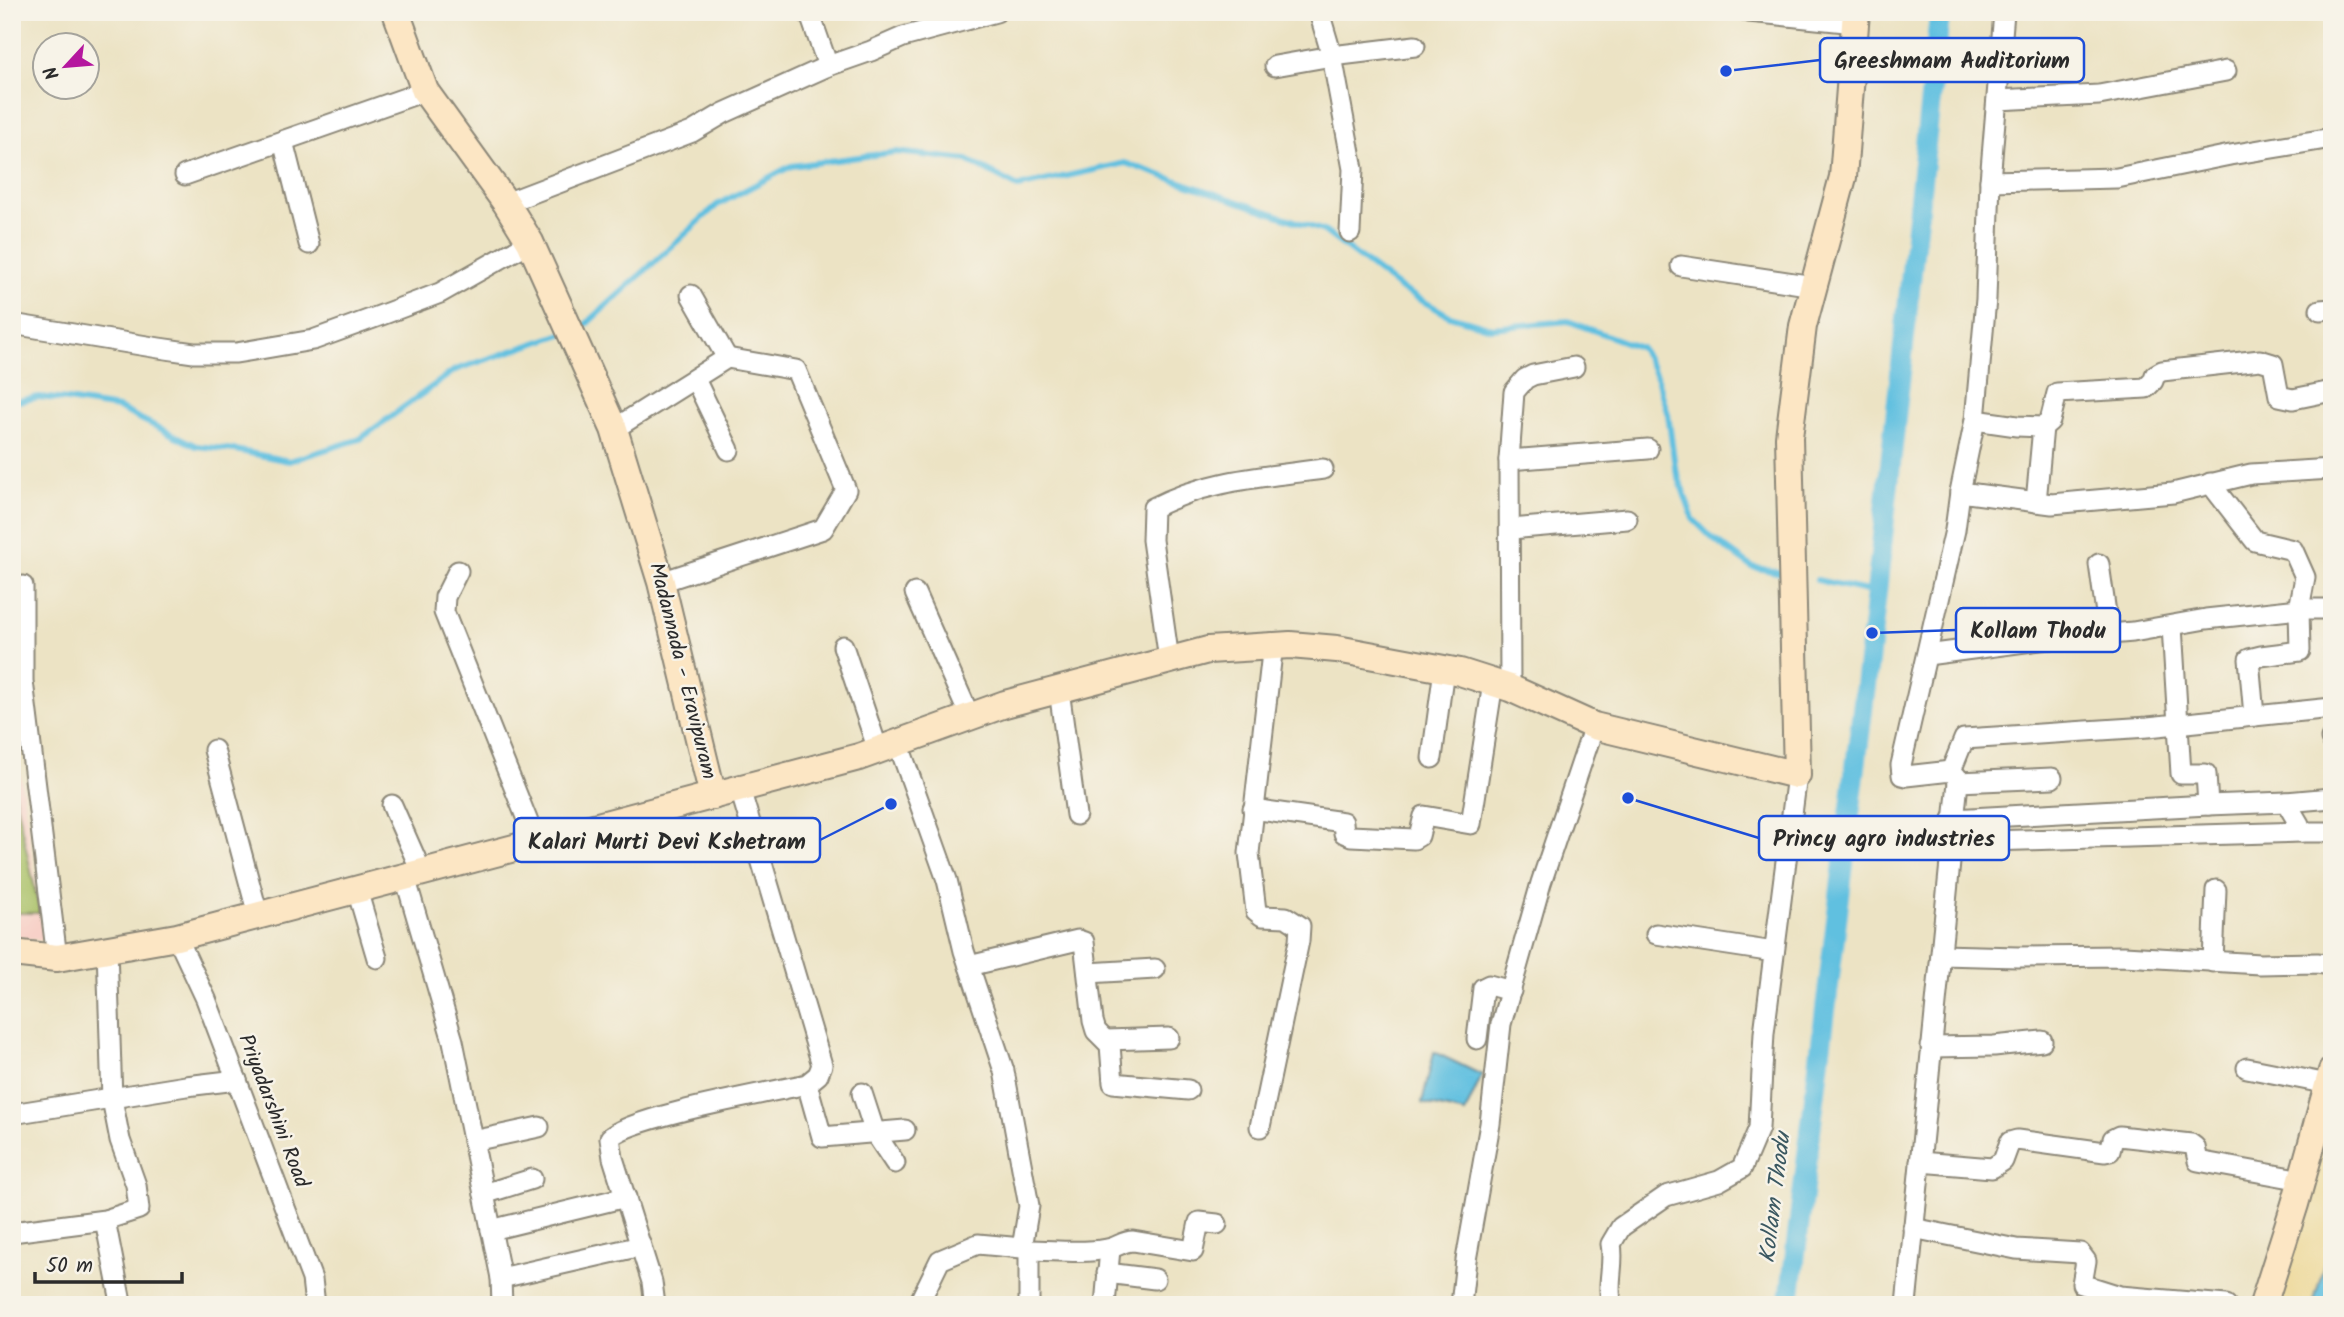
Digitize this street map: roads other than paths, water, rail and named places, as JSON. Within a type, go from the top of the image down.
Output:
[{"type":"street","name":"Madannada - Eravipuram","points":[[12,953],[57,958],[177,937],[713,796],[661,582],[614,429],[530,242],[506,203],[425,91],[396,12]]},
{"type":"street","points":[[809,12],[828,66]]},
{"type":"street","points":[[506,203],[692,132],[724,113],[828,66],[903,37],[996,12]]},
{"type":"street","points":[[1319,12],[1332,56],[1353,169],[1350,232]]},
{"type":"street","points":[[1612,1305],[1610,1275],[1614,1257],[1611,1244],[1621,1227],[1666,1196],[1719,1181],[1742,1168],[1759,1128],[1764,1033],[1797,775],[1789,437],[1803,326],[1843,177],[1856,18],[1749,12]]},
{"type":"street","points":[[2004,12],[1990,181],[1986,299],[1975,420],[1955,530],[1901,765],[1902,775],[2052,778]]},
{"type":"street","points":[[1275,66],[1415,46]]},
{"type":"street","points":[[1997,100],[2099,95],[2226,71]]},
{"type":"street","points":[[185,175],[425,91]]},
{"type":"street","points":[[1990,181],[2117,178],[2332,138]]},
{"type":"street","points":[[283,141],[309,244]]},
{"type":"street","points":[[12,324],[194,353],[236,353],[313,340],[440,293],[530,242]]},
{"type":"street","points":[[1681,266],[1814,286]]},
{"type":"street","points":[[691,295],[727,358]]},
{"type":"street","points":[[614,429],[727,358],[796,370],[846,490],[823,529],[661,582]]},
{"type":"street","points":[[2036,502],[2043,427],[2050,421],[2057,393],[2146,388],[2153,381],[2155,374],[2162,371],[2260,360],[2273,364],[2279,396],[2292,399],[2332,391]]},
{"type":"street","points":[[1253,809],[1343,822],[1344,833],[1351,836],[1413,839],[1419,836],[1424,816],[1471,824],[1502,686],[1511,529],[1509,460],[1514,392],[1519,384],[1533,375],[1574,367]]},
{"type":"street","points":[[695,379],[729,450]]},
{"type":"street","points":[[1975,420],[2043,427]]},
{"type":"street","points":[[1509,460],[1648,449]]},
{"type":"street","points":[[1169,660],[1152,540],[1153,508],[1179,494],[1214,484],[1323,469]]},
{"type":"street","points":[[1960,492],[2052,504],[2173,493],[2250,474],[2332,469]]},
{"type":"street","points":[[2210,484],[2255,541],[2293,550],[2305,577],[2299,609],[2300,651],[2249,659],[2254,716]]},
{"type":"street","points":[[1511,529],[1627,519]]},
{"type":"street","points":[[2099,564],[2109,634]]},
{"type":"street","points":[[458,571],[445,597],[444,612],[536,842]]},
{"type":"street","points":[[23,586],[23,681],[20,710],[57,958]]},
{"type":"street","points":[[915,593],[970,717]]},
{"type":"street","points":[[1927,655],[2172,626],[2206,619],[2299,609],[2332,609]]},
{"type":"street","points":[[2172,626],[2181,774],[2206,774],[2208,805]]},
{"type":"street","points":[[713,796],[888,747],[1005,704],[1208,650],[1273,644],[1337,649],[1444,669],[1502,686],[1594,726],[1797,775]]},
{"type":"street","points":[[1260,1128],[1300,926],[1286,917],[1262,916],[1256,911],[1249,853],[1273,644]]},
{"type":"street","points":[[844,646],[947,880],[969,966],[1004,1071],[1029,1206],[1025,1249],[1029,1305]]},
{"type":"street","points":[[1432,758],[1444,669]]},
{"type":"street","points":[[1059,690],[1076,815]]},
{"type":"street","points":[[1906,1305],[1941,955],[1955,776],[1964,739],[2148,727],[2332,708]]},
{"type":"street","points":[[1461,1305],[1490,1124],[1501,1024],[1541,883],[1594,726]]},
{"type":"street","points":[[214,750],[258,915]]},
{"type":"street","points":[[655,1305],[652,1282],[625,1197],[610,1138],[616,1131],[654,1118],[807,1084],[818,1075],[822,1065],[740,789]]},
{"type":"street","points":[[1953,819],[2208,805],[2217,807],[2332,798]]},
{"type":"street","points":[[2286,802],[2301,832]]},
{"type":"street","points":[[392,805],[413,875],[453,1041],[501,1278],[502,1305]]},
{"type":"street","points":[[1951,842],[2332,832]]},
{"type":"street","points":[[357,890],[377,958]]},
{"type":"street","points":[[2213,962],[2216,890]]},
{"type":"street","points":[[1656,934],[1774,952]]},
{"type":"street","name":"Priyadarshini Road","points":[[177,937],[206,999],[312,1279],[315,1305]]},
{"type":"street","points":[[969,966],[1078,940],[1084,943],[1096,1031],[1110,1045],[1113,1083],[1188,1090]]},
{"type":"street","points":[[12,1232],[105,1220],[139,1209],[136,1185],[120,1140],[112,1099],[107,949]]},
{"type":"street","points":[[1941,955],[2124,956],[2213,962],[2332,965]]},
{"type":"street","points":[[1088,973],[1155,969]]},
{"type":"street","points":[[1477,1039],[1483,988],[1489,985],[1511,991]]},
{"type":"street","points":[[1106,1040],[1169,1038]]},
{"type":"street","points":[[1931,1047],[2042,1041]]},
{"type":"street","points":[[2247,1068],[2330,1077],[2302,1180],[2263,1305]]},
{"type":"street","points":[[12,1114],[237,1080]]},
{"type":"street","points":[[807,1084],[822,1137],[905,1130]]},
{"type":"street","points":[[862,1093],[875,1133],[895,1163]]},
{"type":"street","points":[[473,1141],[539,1127]]},
{"type":"street","points":[[1920,1162],[1992,1168],[2003,1161],[2010,1142],[2017,1140],[2105,1152],[2110,1151],[2113,1139],[2119,1136],[2191,1144],[2195,1147],[2198,1161],[2302,1180]]},
{"type":"street","points":[[484,1194],[532,1179]]},
{"type":"street","points":[[491,1230],[625,1197]]},
{"type":"street","points":[[105,1220],[120,1297],[119,1305]]},
{"type":"street","points":[[918,1305],[940,1260],[978,1244],[1025,1249],[1110,1249],[1125,1241],[1133,1241],[1193,1251],[1199,1222],[1217,1224]]},
{"type":"street","points":[[1913,1228],[2016,1249],[2080,1253],[2086,1261],[2082,1284],[2120,1296],[2219,1302],[2226,1305]]},
{"type":"street","points":[[501,1278],[641,1246]]},
{"type":"street","points":[[1105,1305],[1110,1249]]},
{"type":"street","points":[[1107,1273],[1155,1279]]},
{"type":"water","points":[[1434,1052],[1482,1075],[1465,1113],[1422,1103]]},
{"type":"water","points":[[2332,1236],[2332,1305],[2313,1305]]},
{"type":"waterway","name":"Kollam Thodu","points":[[1789,1305],[1872,633],[1940,12]]},
{"type":"waterway","points":[[576,330],[582,328],[717,205],[791,166],[896,152],[967,160],[1018,187],[1125,163],[1324,231],[1401,289],[1450,316],[1491,328],[1568,321],[1641,348],[1656,375],[1668,414],[1675,467],[1693,519],[1713,539],[1752,567],[1782,573]]},
{"type":"waterway","points":[[12,399],[18,401],[39,397],[118,408],[196,446],[235,450],[289,461],[360,439],[455,370],[565,333]]},
{"type":"waterway","points":[[1817,580],[1876,593]]},
{"type":"place","name":"Greeshmam Auditorium","points":[[1726,71]]},
{"type":"place","name":"Kollam Thodu","points":[[1872,633]]},
{"type":"place","name":"Princy agro industries","points":[[1628,798]]},
{"type":"place","name":"Kalari Murti Devi Kshetram","points":[[891,804]]}]
